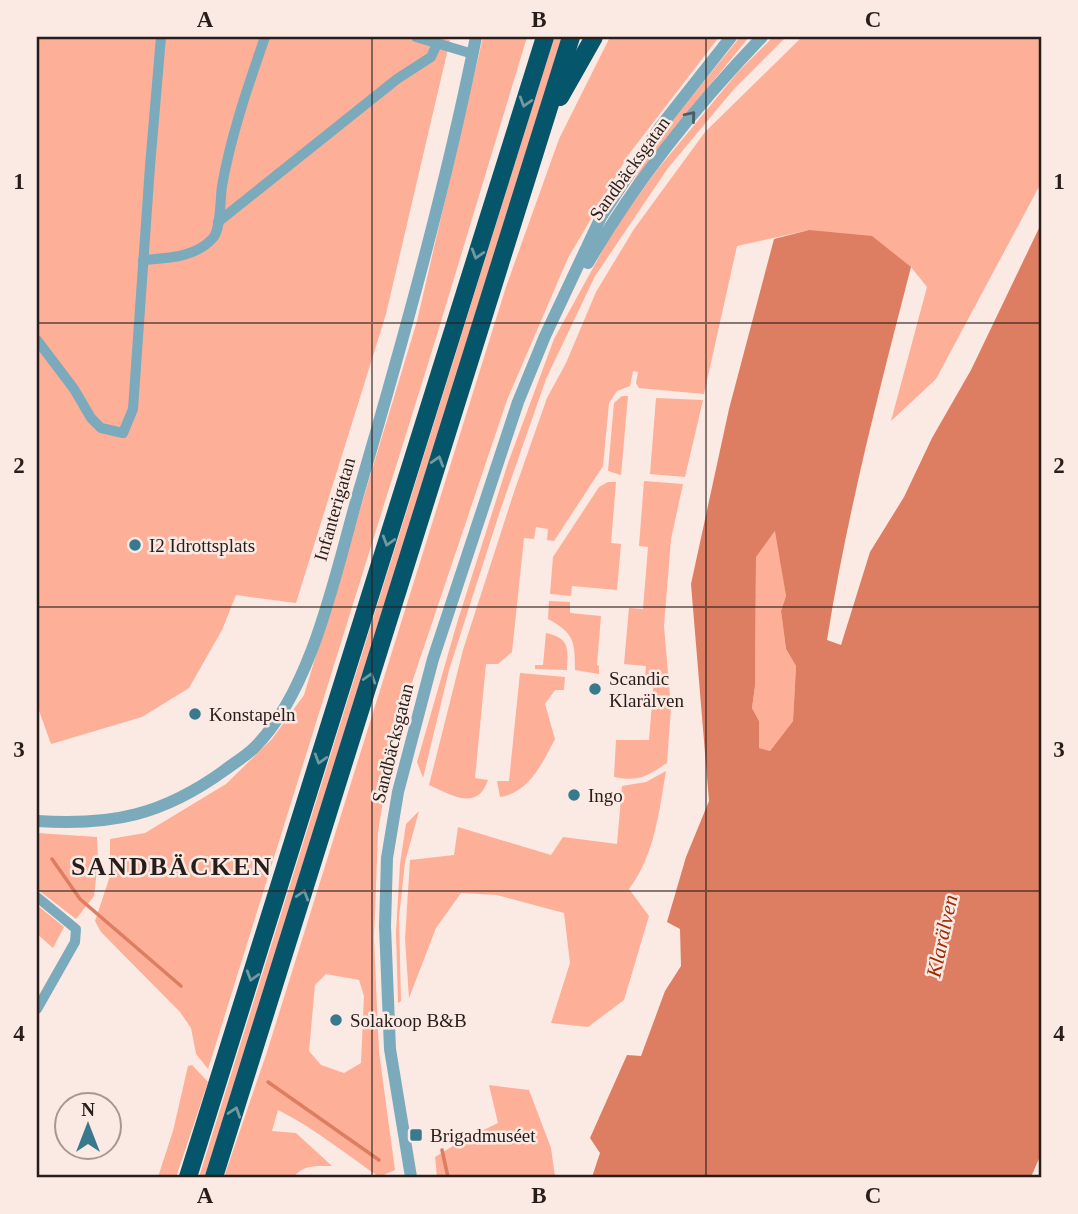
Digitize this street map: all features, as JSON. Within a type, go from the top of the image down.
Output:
[{"type":"highway","points":[[188,1177],[545,37]]},
{"type":"highway","points":[[214,1177],[571,37]]},
{"type":"highway","points":[[542,127],[594,37]]},
{"type":"street","points":[[37,340],[74,389],[91,418],[102,428],[123,433],[133,410],[161,37]]},
{"type":"street","points":[[143,260],[180,256],[199,249],[216,235],[232,139],[265,37]]},
{"type":"street","points":[[416,37],[473,54]]},
{"type":"street","name":"Infanterigatan","points":[[37,821],[104,822],[168,806],[203,786],[254,748],[289,704],[318,632],[405,335],[476,37]]},
{"type":"street","name":"Sandbäcksgatan","points":[[411,1177],[390,1049],[385,926],[387,858],[396,805],[433,659],[518,402],[545,336],[601,217],[660,127],[731,37]]},
{"type":"street","name":"Sandbäcksgatan","points":[[545,336],[611,223],[668,143],[762,37]]},
{"type":"street","points":[[218,222],[397,79],[431,57],[437,44]]},
{"type":"street","points":[[37,897],[76,929],[75,942],[37,1009]]},
{"type":"shaded area","points":[[37,37],[431,37],[450,40],[386,314],[296,603],[236,595],[222,630],[189,688],[142,717],[51,744],[37,705]]},
{"type":"shaded area","points":[[483,37],[527,37],[208,1069],[196,1054],[191,1028],[180,1012],[101,932],[95,921],[110,876],[110,839],[145,833],[226,784],[272,739],[304,695],[417,321]]},
{"type":"shaded area","points":[[562,37],[206,1177],[199,1177],[554,38]]},
{"type":"shaded area","points":[[610,37],[719,37],[629,154],[568,258],[507,400],[393,739],[378,832],[374,938],[379,1052],[395,1170],[379,1177],[317,1133],[278,1110],[272,1131],[296,1133],[332,1166],[306,1168],[294,1177],[224,1177],[266,1055],[506,287],[559,139]],"holes":[[[326,974],[359,980],[364,996],[361,1063],[344,1073],[321,1065],[309,1051],[315,985]]]},
{"type":"shaded area","points":[[740,37],[749,37],[617,207],[666,128]]},
{"type":"shaded area","points":[[773,37],[786,37],[734,89],[668,168],[595,276],[546,379],[449,670],[423,778],[417,762],[457,623],[508,463],[554,339],[616,226],[657,170],[738,72]]},
{"type":"shaded area","points":[[802,37],[1041,37],[1041,183],[936,379],[891,421],[927,287],[911,267],[809,230],[737,246],[704,394],[639,388],[636,383],[638,372],[633,371],[630,386],[617,391],[609,403],[603,466],[554,541],[547,540],[548,529],[536,527],[534,539],[524,538],[512,652],[498,664],[486,664],[475,778],[488,780],[483,790],[477,796],[463,798],[429,785],[463,650],[514,492],[547,398],[566,363],[596,292],[634,229],[705,132]]},
{"type":"shaded area","points":[[622,396],[628,396],[621,475],[608,471],[614,403]]},
{"type":"shaded area","points":[[656,398],[703,400],[685,477],[650,474]]},
{"type":"shaded area","points":[[644,481],[683,484],[671,539],[664,626],[671,708],[667,763],[642,777],[630,779],[614,777],[616,740],[649,740],[654,679],[645,678],[646,666],[624,664],[629,608],[643,609],[648,547],[639,546]]},
{"type":"shaded area","points":[[608,482],[616,482],[611,543],[621,544],[617,590],[572,586],[571,596],[550,594],[553,557],[599,487]]},
{"type":"shaded area","points":[[776,530],[786,596],[781,611],[786,649],[796,666],[793,721],[770,751],[759,748],[759,721],[752,708],[755,686],[756,556]]},
{"type":"shaded area","points":[[549,601],[570,602],[570,613],[601,616],[597,665],[599,674],[575,670],[571,639],[563,629],[548,619]]},
{"type":"shaded area","points":[[546,633],[560,638],[566,646],[567,670],[535,669],[535,665],[543,665]]},
{"type":"shaded area","points":[[520,673],[565,677],[564,690],[555,690],[545,704],[555,739],[540,766],[527,783],[500,797],[497,781],[509,781]]},
{"type":"shaded area","points":[[666,771],[650,847],[638,876],[629,889],[649,916],[624,1000],[588,1027],[551,1023],[570,963],[564,913],[497,895],[461,893],[436,928],[409,998],[405,939],[410,860],[454,855],[458,827],[551,855],[563,837],[617,844],[622,786],[646,782]]},
{"type":"shaded area","points":[[419,811],[405,862],[399,918],[401,1001],[398,1003],[396,932],[400,864],[406,824]]},
{"type":"shaded area","points":[[37,833],[97,837],[98,862],[94,896],[76,919],[37,889]]},
{"type":"shaded area","points":[[37,905],[64,927],[53,948],[37,934]]},
{"type":"shaded area","points":[[192,1065],[208,1082],[176,1177],[158,1177],[173,1131],[188,1066]]},
{"type":"shaded area","points":[[489,1085],[529,1090],[551,1148],[555,1177],[437,1177],[435,1157],[498,1123]]},
{"type":"water","name":"Klarälven","points":[[1041,224],[1041,1154],[1031,1177],[592,1177],[600,1153],[590,1138],[627,1055],[641,1056],[665,991],[681,966],[680,929],[667,922],[686,857],[709,801],[691,584],[729,409],[774,239],[809,230],[872,236],[911,267],[854,499],[827,640],[841,645],[870,552],[904,497],[932,438],[971,370]],"holes":[[[775,531],[786,596],[781,611],[786,649],[796,666],[793,721],[770,751],[759,748],[759,721],[752,708],[755,686],[756,557]]]},
{"type":"waterway","points":[[52,859],[80,899],[181,986]]},
{"type":"waterway","points":[[268,1082],[379,1160]]},
{"type":"waterway","points":[[442,1150],[448,1177]]},
{"type":"place","name":"I2 Idrottsplats","points":[[135,545]]},
{"type":"place","name":"Scandic Klarälven","points":[[595,689]]},
{"type":"place","name":"Konstapeln","points":[[195,714]]},
{"type":"place","name":"Ingo","points":[[574,795]]},
{"type":"place","name":"Solakoop B&B","points":[[336,1020]]},
{"type":"place","name":"Brigadmuséet","points":[[416,1135]]},
{"type":"district","name":"SANDBÄCKEN","points":[[172,866]]}]
